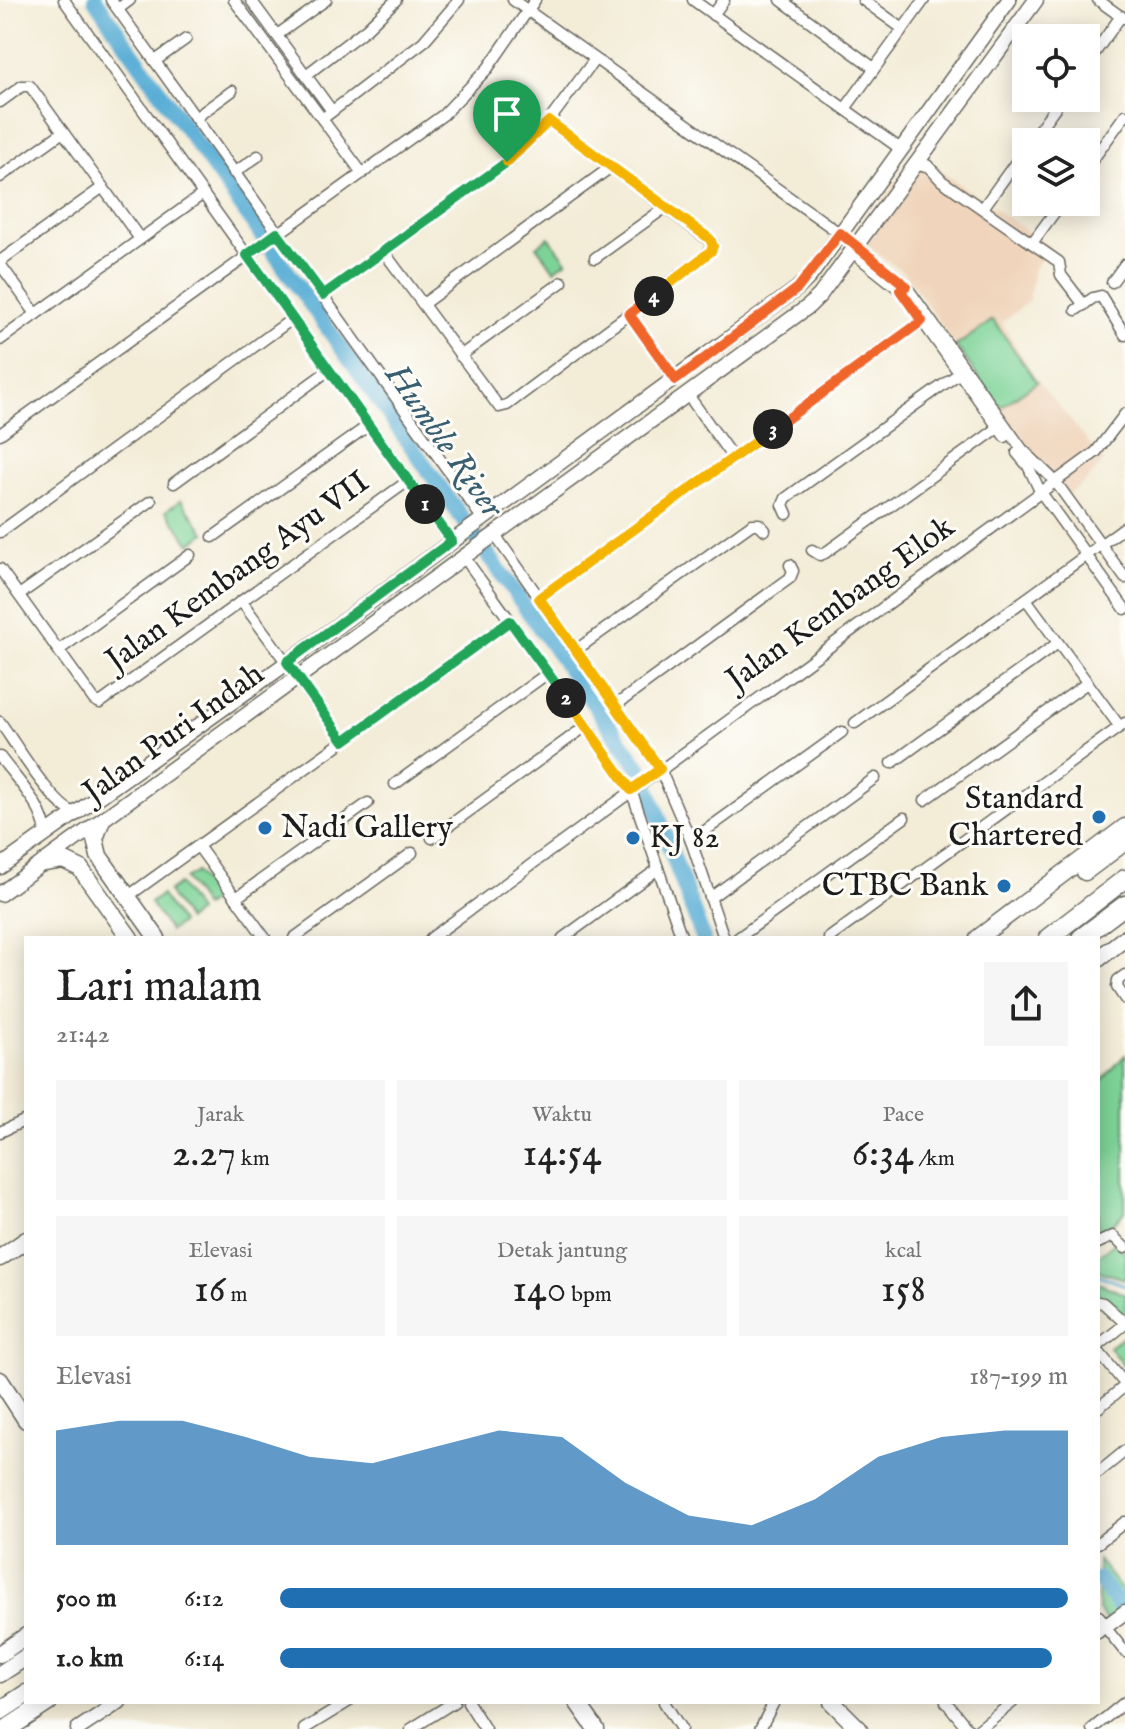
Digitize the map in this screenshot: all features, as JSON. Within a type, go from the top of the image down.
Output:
[{"type":"highway","points":[[1051,936],[1125,879]]},
{"type":"highway","points":[[1084,936],[1125,905]]},
{"type":"highway","points":[[0,1711],[24,1695]]},
{"type":"highway","points":[[7,1729],[45,1704]]},
{"type":"main road","name":"Jalan Puri Indah","points":[[0,867],[676,380],[798,288],[1009,0]]},
{"type":"main road","name":"Jalan Puri Indah","points":[[0,894],[809,306],[920,163],[1036,0]]},
{"type":"main road","points":[[101,822],[95,839],[96,847],[156,936]]},
{"type":"main road","points":[[981,936],[1125,827]]},
{"type":"main road","points":[[999,936],[1125,842]]},
{"type":"main road","points":[[44,863],[63,860],[80,868],[129,936]]},
{"type":"main road","points":[[99,894],[103,881],[116,881]]},
{"type":"main road","points":[[1100,957],[1125,938]]},
{"type":"main road","points":[[1100,970],[1125,951]]},
{"type":"main road","points":[[0,1258],[24,1243]]},
{"type":"main road","points":[[0,1380],[24,1417]]},
{"type":"main road","points":[[0,1654],[24,1637]]},
{"type":"main road","points":[[0,1674],[24,1658]]},
{"type":"main road","points":[[78,1729],[116,1704]]},
{"type":"main road","points":[[578,1704],[596,1729]]},
{"type":"main road","points":[[834,1704],[859,1729]]},
{"type":"street","points":[[64,0],[203,194],[250,253],[292,319],[408,481],[454,539]]},
{"type":"street","points":[[130,0],[114,5],[481,520]]},
{"type":"street","points":[[234,0],[362,173]]},
{"type":"street","points":[[251,0],[332,111]]},
{"type":"street","points":[[277,35],[326,0]]},
{"type":"street","points":[[306,75],[366,29],[396,0]]},
{"type":"street","points":[[322,119],[423,42],[459,0]]},
{"type":"street","points":[[513,0],[840,233],[903,288],[1028,466],[1040,491],[1125,609]]},
{"type":"street","points":[[0,434],[460,100],[488,68],[535,0]]},
{"type":"street","points":[[693,0],[902,150]]},
{"type":"street","points":[[713,15],[724,0]]},
{"type":"street","points":[[781,0],[874,68]]},
{"type":"street","points":[[863,0],[903,29]]},
{"type":"street","points":[[845,109],[924,0]]},
{"type":"street","points":[[1098,0],[1123,18],[1100,47]]},
{"type":"street","points":[[155,61],[186,39]]},
{"type":"street","points":[[323,295],[494,172],[549,121],[595,59]]},
{"type":"street","points":[[0,102],[27,84],[140,239]]},
{"type":"street","points":[[195,118],[232,91]]},
{"type":"street","points":[[1100,150],[1125,115]]},
{"type":"street","points":[[384,252],[493,402],[503,407],[713,248],[710,239],[549,121]]},
{"type":"street","points":[[0,177],[63,132]]},
{"type":"street","points":[[234,173],[258,156]]},
{"type":"street","points":[[920,163],[927,165],[942,181],[1059,262],[1061,275],[1080,308],[1101,296],[1125,335]]},
{"type":"street","points":[[423,304],[611,167]]},
{"type":"street","points":[[983,208],[1012,168]]},
{"type":"street","points":[[36,314],[0,262],[103,187]]},
{"type":"street","points":[[0,340],[203,194]]},
{"type":"street","points":[[595,258],[666,207]]},
{"type":"street","points":[[1032,243],[1052,216]]},
{"type":"street","points":[[1112,282],[1125,264]]},
{"type":"street","points":[[460,356],[562,282]]},
{"type":"street","points":[[903,288],[922,321],[962,372]]},
{"type":"street","points":[[629,314],[676,380]]},
{"type":"street","points":[[0,532],[292,319]]},
{"type":"street","points":[[539,598],[922,321]]},
{"type":"street","points":[[174,483],[329,370]]},
{"type":"street","points":[[787,514],[783,505],[786,498],[962,372]]},
{"type":"street","points":[[688,395],[733,458]]},
{"type":"street","name":"Jalan Kembang Elok","points":[[434,936],[1096,452],[1125,414]]},
{"type":"street","points":[[999,424],[1055,481],[1125,578]]},
{"type":"street","points":[[812,550],[820,555],[825,553],[999,424]]},
{"type":"street","points":[[213,537],[369,425]]},
{"type":"street","name":"Jalan Kembang Ayu VII","points":[[59,650],[98,703],[408,481]]},
{"type":"street","points":[[19,595],[151,501]]},
{"type":"street","points":[[576,650],[752,524],[759,524],[765,530]]},
{"type":"street","points":[[855,723],[1125,527]]},
{"type":"street","points":[[493,536],[659,769],[691,841],[723,936]]},
{"type":"street","points":[[0,569],[59,650],[190,555]]},
{"type":"street","points":[[467,555],[510,621],[633,788],[681,936]]},
{"type":"street","points":[[616,705],[790,578],[793,571],[790,565]]},
{"type":"street","points":[[832,936],[1122,725],[1026,599]]},
{"type":"street","points":[[242,602],[344,741]]},
{"type":"street","points":[[127,897],[510,621]]},
{"type":"street","points":[[892,763],[1058,643]]},
{"type":"street","points":[[395,784],[548,673]]},
{"type":"street","points":[[925,800],[1087,683]]},
{"type":"street","points":[[0,722],[56,799],[71,812],[79,813]]},
{"type":"street","points":[[432,838],[586,726]]},
{"type":"street","points":[[691,841],[842,732]]},
{"type":"street","points":[[0,757],[39,811],[46,836]]},
{"type":"street","points":[[710,898],[875,778]]},
{"type":"street","points":[[236,898],[368,803]]},
{"type":"street","points":[[741,936],[904,818]]},
{"type":"street","points":[[198,846],[264,936]]},
{"type":"street","points":[[297,936],[412,853]]},
{"type":"street","points":[[566,936],[658,869]]},
{"type":"street","points":[[1125,975],[1118,980],[1117,987],[1125,999]]},
{"type":"street","points":[[0,1132],[24,1121]]},
{"type":"street","points":[[1100,1242],[1113,1236],[1125,1248]]},
{"type":"street","points":[[1100,1302],[1125,1324],[1100,1346]]},
{"type":"street","points":[[1100,1351],[1125,1385],[1100,1406]]},
{"type":"street","points":[[1100,1471],[1125,1451]]},
{"type":"street","points":[[1100,1541],[1125,1522]]},
{"type":"street","points":[[1108,1622],[1125,1652]]},
{"type":"street","points":[[1092,1729],[1125,1702]]},
{"type":"street","points":[[304,1729],[345,1704]]},
{"type":"street","points":[[411,1729],[451,1704]]},
{"type":"street","points":[[469,1704],[485,1729]]},
{"type":"street","points":[[665,1704],[681,1729]]},
{"type":"street","points":[[760,1729],[773,1704]]},
{"type":"street","points":[[948,1704],[968,1729]]},
{"type":"street","points":[[979,1729],[1010,1704]]},
{"type":"shaded area","points":[[916,154],[1050,247],[1034,269],[1029,300],[1002,323],[1033,375],[1104,461],[1086,482],[1061,499],[905,273],[857,239]]},
{"type":"green space","points":[[549,237],[567,261],[554,270],[536,246]]},
{"type":"green space","points":[[993,320],[1037,382],[1000,408],[956,346]]},
{"type":"green space","points":[[181,500],[205,533],[190,544],[166,511]]},
{"type":"green space","points":[[196,872],[215,899],[204,907],[185,879]]},
{"type":"green space","points":[[179,884],[198,912],[187,920],[168,892]]},
{"type":"green space","points":[[161,895],[181,923],[170,931],[150,903]]},
{"type":"green space","points":[[1125,1055],[1125,1212],[1100,1235],[1100,1083]]},
{"type":"green space","points":[[1115,1243],[1125,1253],[1125,1279],[1100,1272],[1100,1254]]},
{"type":"green space","points":[[1100,1284],[1125,1294],[1125,1319],[1100,1302]]},
{"type":"green space","points":[[1125,1335],[1125,1368],[1109,1347]]},
{"type":"green space","points":[[1100,1563],[1125,1594],[1125,1606],[1100,1575]]},
{"type":"green space","points":[[1100,1586],[1123,1615],[1109,1624],[1100,1613]]},
{"type":"waterway","name":"Humble River","points":[[95,0],[642,772],[702,936]]},
{"type":"waterway","points":[[1100,1276],[1125,1285]]},
{"type":"waterway","name":"Humble River","points":[[1100,1582],[1125,1613]]},
{"type":"place","name":"Standard Chartered","points":[[1099,817]]},
{"type":"place","name":"Nadi Gallery","points":[[265,828]]},
{"type":"place","name":"KJ 82","points":[[633,838]]},
{"type":"place","name":"CTBC Bank","points":[[1004,886]]},
{"type":"route","points":[[549,121],[712,241],[713,248],[707,254],[629,314],[676,380],[805,282],[840,233],[900,279],[906,286],[900,290],[922,321],[539,598],[660,769],[631,790],[510,621],[344,741],[287,662],[452,541],[247,255],[277,233],[323,295],[507,162],[549,121]]}]
